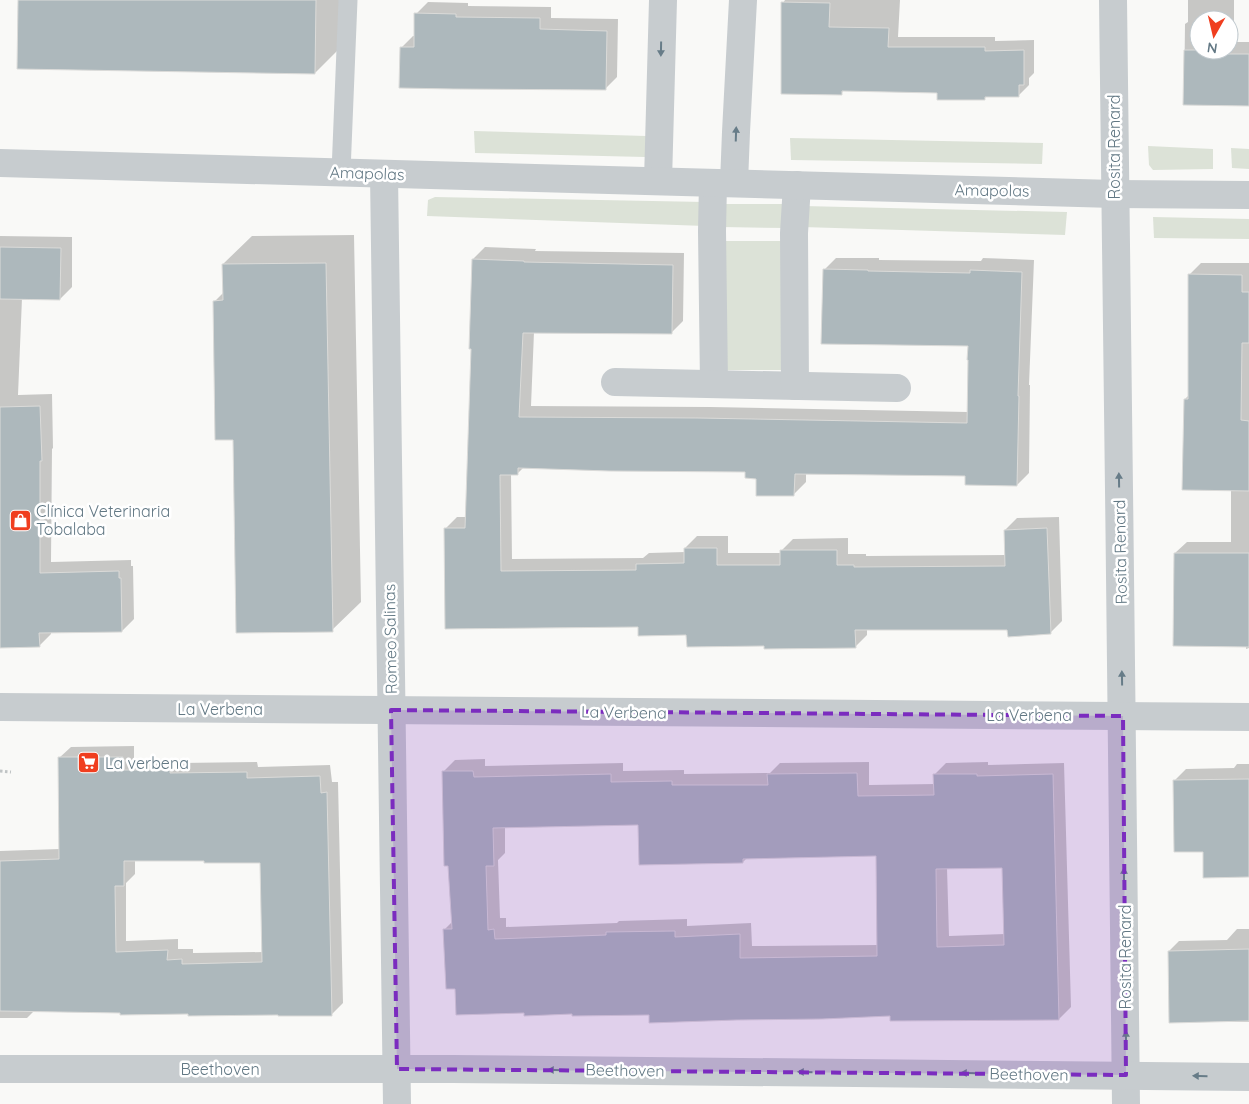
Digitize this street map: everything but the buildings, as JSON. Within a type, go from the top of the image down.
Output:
[{"type":"street","points":[[658,181],[662,0]]},
{"type":"street","points":[[714,384],[712,231],[736,132],[743,0]]},
{"type":"street","name":"Rosita Renard","points":[[1113,0],[1114,194],[1123,716],[1126,1104]]},
{"type":"street","name":"Amapolas","points":[[0,163],[1114,194],[1249,195]]},
{"type":"street","name":"Romeo Salinas","points":[[384,174],[398,1104]]},
{"type":"street","points":[[795,386],[794,233],[797,185]]},
{"type":"street","points":[[615,382],[897,388]]},
{"type":"street","name":"La Verbena","points":[[0,707],[1249,717]]},
{"type":"street","name":"Beethoven","points":[[0,1069],[397,1069],[1249,1077]]},
{"type":"lane","points":[[341,172],[348,0]]},
{"type":"path","points":[[0,772],[11,772]]},
{"type":"highlighted area","points":[[391,710],[1123,716],[1126,1075],[397,1069]]},
{"type":"shaded area","points":[[474,131],[646,136],[645,157],[475,153]]},
{"type":"shaded area","points":[[790,138],[1043,143],[1042,164],[791,160]]},
{"type":"shaded area","points":[[1148,146],[1213,149],[1213,169],[1153,170],[1149,165]]},
{"type":"shaded area","points":[[1231,148],[1249,149],[1249,169],[1232,168]]},
{"type":"shaded area","points":[[435,197],[705,202],[705,226],[427,216],[428,200]]},
{"type":"shaded area","points":[[722,204],[786,204],[785,228],[722,227]]},
{"type":"shaded area","points":[[803,206],[1067,212],[1065,235],[802,227]]},
{"type":"shaded area","points":[[1153,217],[1249,219],[1249,239],[1154,238]]},
{"type":"shaded area","points":[[723,241],[786,241],[786,370],[722,370]]},
{"type":"place","name":"Clínica Veterinaria Tobalaba","points":[[20,520]]},
{"type":"place","name":"La verbena","points":[[89,763]]}]
